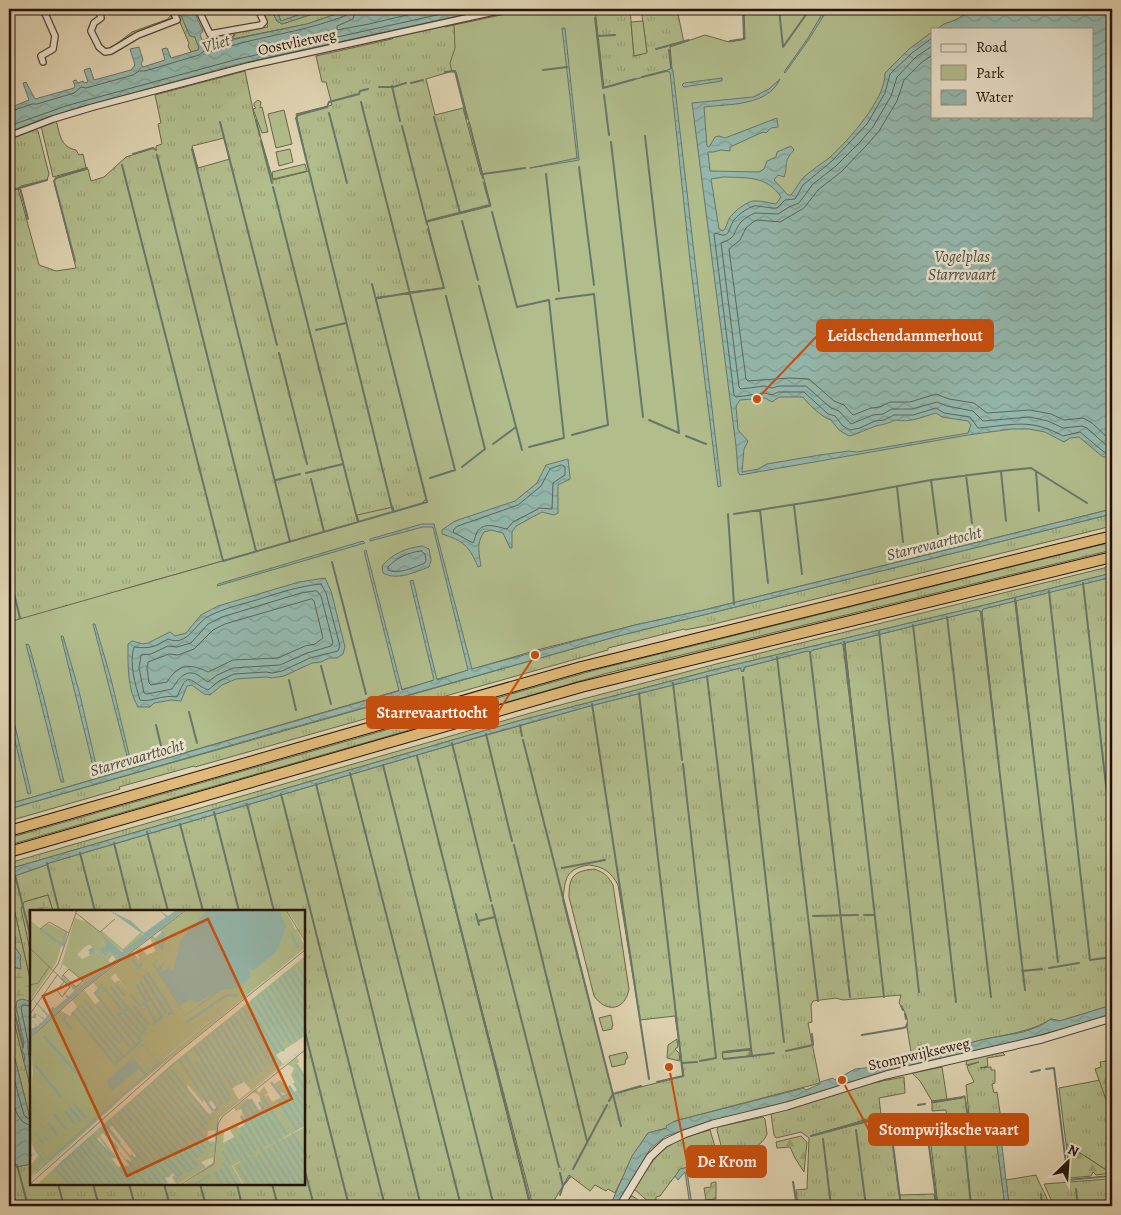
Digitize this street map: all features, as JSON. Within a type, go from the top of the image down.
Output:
[{"type":"highway","points":[[9,831],[581,667],[1112,536]]},
{"type":"highway","points":[[9,852],[581,687],[1112,557]]},
{"type":"street","points":[[43,9],[55,36],[53,50],[41,56],[43,62]]},
{"type":"street","points":[[99,9],[101,18],[94,23],[91,30],[99,47],[104,52],[112,51],[138,35],[177,20],[172,9]]},
{"type":"street","points":[[198,9],[210,34],[261,25],[264,22],[258,9]]},
{"type":"street","name":"Oostvlietweg","points":[[9,136],[53,119],[93,107],[248,66],[507,9]]},
{"type":"street","name":"Stompwijkseweg","points":[[620,1206],[650,1157],[669,1140],[684,1134],[713,1124],[787,1106],[886,1075],[1042,1039],[1112,1018]]},
{"type":"green space","points":[[168,9],[170,9],[172,16],[171,20],[115,45],[132,32],[168,19],[171,15]]},
{"type":"green space","points":[[174,9],[178,9],[190,36],[195,37],[198,50],[191,52]]},
{"type":"green space","points":[[260,9],[271,9],[277,21],[282,24],[328,9],[351,9],[307,24],[232,39],[235,35],[234,31],[268,27]]},
{"type":"green space","points":[[276,9],[316,9],[281,21]]},
{"type":"green space","points":[[529,9],[595,9],[604,88],[672,69],[670,47],[705,35],[729,42],[745,39],[744,9],[1112,9],[1112,509],[541,649],[9,804],[9,622],[359,522],[357,515],[393,507],[394,512],[421,504],[426,499],[376,299],[444,288],[427,222],[491,206],[456,72],[452,72],[450,63],[455,48],[454,25]]},
{"type":"green space","points":[[595,9],[630,9],[634,56],[647,52],[641,9],[677,9],[684,43],[729,42],[747,39],[825,9],[592,144]]},
{"type":"green space","points":[[499,16],[456,70],[426,79],[435,115],[463,108],[481,175],[529,167],[518,302],[463,493],[138,585],[9,627],[9,137],[33,128],[38,131],[49,174],[47,180],[18,188],[39,265],[56,271],[76,268],[54,181],[56,178],[88,169],[91,181],[104,177],[126,157],[153,148],[156,150],[156,146],[162,144],[158,124],[161,123],[155,95],[245,71],[254,115],[273,180],[309,171],[296,114],[332,105],[326,82],[322,82],[316,56],[392,39],[426,28],[444,25],[445,27]],"holes":[[[224,138],[230,159],[198,168],[192,146]]]},
{"type":"green space","points":[[643,21],[647,53],[634,56],[631,22]]},
{"type":"green space","points":[[233,31],[234,35],[231,38],[216,42],[214,36]]},
{"type":"green space","points":[[213,36],[216,45],[205,46],[201,41]]},
{"type":"green space","points":[[258,100],[261,102],[260,108],[262,107],[268,132],[262,133],[253,109],[256,108],[254,103]]},
{"type":"green space","points":[[284,110],[292,144],[276,148],[268,114]]},
{"type":"green space","points":[[56,120],[64,143],[76,150],[79,155],[83,154],[86,168],[53,177],[41,126]]},
{"type":"green space","points":[[290,149],[293,162],[279,166],[276,152]]},
{"type":"green space","points":[[305,164],[307,171],[273,179],[272,172]]},
{"type":"green space","points":[[1112,514],[1112,526],[710,625],[684,629],[608,648],[608,650],[119,787],[120,789],[9,821],[9,809],[618,636]]},
{"type":"green space","points":[[1112,542],[1112,550],[608,673],[9,845],[9,838],[595,670]]},
{"type":"green space","points":[[1112,566],[1112,573],[721,668],[518,721],[9,869],[9,863],[541,710],[720,663]]},
{"type":"green space","points":[[1112,577],[1112,1005],[1060,1021],[1051,1019],[1026,1030],[912,1058],[907,1017],[899,1003],[901,995],[813,1001],[811,1005],[812,1022],[808,1023],[820,1083],[675,1121],[667,1128],[648,1133],[633,1156],[615,1193],[595,1185],[590,1191],[569,1175],[551,1206],[533,1206],[452,896],[530,1206],[9,1206],[10,1145],[16,1167],[30,1164],[30,1185],[305,1185],[305,910],[53,910],[48,895],[25,902],[30,942],[30,979],[14,909],[11,904],[9,905],[9,878],[49,863],[455,744],[590,706],[740,668],[743,672],[745,667],[841,643],[843,645],[862,803],[845,643],[978,610],[981,613],[996,739],[982,612],[983,609],[1015,601],[1034,759],[1016,600]],"holes":[[[589,865],[603,869],[613,877],[618,885],[640,1020],[675,1016],[684,1076],[613,1094],[563,901],[566,881],[571,872]]]},
{"type":"green space","points":[[594,869],[605,875],[613,885],[629,989],[624,1002],[614,1007],[604,1005],[594,996],[569,897],[570,884],[574,876],[581,871]]},
{"type":"green space","points":[[48,895],[53,910],[28,910],[30,919],[30,950],[21,909],[24,902]]},
{"type":"green space","points":[[11,904],[14,909],[30,979],[30,1002],[29,1001],[16,1007],[24,1043],[22,1050],[25,1057],[24,1062],[9,1001],[9,966],[20,969],[9,922],[9,905]]},
{"type":"green space","points":[[9,1001],[30,1085],[30,1118],[15,1059],[10,1050]]},
{"type":"green space","points":[[611,1015],[612,1029],[603,1031],[599,1018]]},
{"type":"green space","points":[[677,1039],[678,1047],[675,1049],[679,1053],[680,1061],[667,1058],[668,1045]]},
{"type":"green space","points":[[750,1050],[750,1056],[723,1059],[722,1053]]},
{"type":"green space","points":[[1001,1051],[1005,1055],[987,1058],[988,1066],[980,1068],[991,1067],[991,1070],[995,1070],[995,1083],[992,1084],[994,1093],[997,1092],[1001,1119],[996,1118],[993,1120],[993,1124],[970,1125],[966,1085],[974,1082],[967,1066],[979,1062],[966,1065],[967,1059]]},
{"type":"green space","points":[[626,1052],[628,1058],[625,1064],[612,1067],[609,1056]]},
{"type":"green space","points":[[1112,1060],[1112,1116],[1095,1069],[1101,1067],[1100,1062]]},
{"type":"green space","points":[[942,1067],[947,1099],[932,1101],[920,1081],[912,1073]]},
{"type":"green space","points":[[904,1077],[905,1093],[879,1098],[881,1115],[810,1136],[887,1117],[899,1195],[934,1194],[936,1206],[798,1206],[796,1190],[807,1189],[809,1138],[801,1132],[776,1138],[771,1114],[871,1083]]},
{"type":"green space","points":[[1100,1080],[1112,1116],[1112,1186],[1111,1173],[1066,1144],[1059,1088]]},
{"type":"green space","points":[[965,1096],[969,1132],[995,1130],[1005,1206],[938,1206],[930,1136],[949,1134],[946,1110],[932,1111],[932,1103],[962,1098]]},
{"type":"green space","points":[[763,1117],[767,1134],[760,1144],[749,1150],[724,1157],[717,1130],[718,1127]]},
{"type":"green space","points":[[710,1130],[719,1160],[697,1166],[694,1165],[675,1176],[660,1196],[650,1203],[634,1189],[650,1165],[664,1149],[682,1139]]},
{"type":"green space","points":[[801,1136],[807,1142],[804,1172],[790,1147],[777,1148],[776,1142]]},
{"type":"green space","points":[[1066,1144],[1111,1173],[1096,1175],[1093,1172],[1091,1176],[1070,1178]]},
{"type":"green space","points":[[1036,1175],[1049,1206],[1009,1206],[1006,1180]]},
{"type":"green space","points":[[1108,1179],[1112,1206],[1054,1206],[1044,1184]]},
{"type":"green space","points":[[716,1182],[716,1199],[706,1200],[704,1188],[711,1187],[711,1183]]},
{"type":"green space","points":[[632,1196],[634,1197],[645,1206],[624,1206]]},
{"type":"water","points":[[178,9],[193,9],[203,31],[200,35],[205,46],[209,47],[240,38],[307,24],[351,9],[490,9],[239,64],[70,110],[9,132],[9,108],[29,100],[23,83],[26,82],[35,99],[74,88],[73,81],[76,80],[78,83],[88,82],[84,70],[90,68],[94,80],[131,70],[135,65],[130,49],[139,47],[143,67],[165,60],[162,49],[167,48],[171,58],[198,50],[195,37],[190,36]]},
{"type":"water","points":[[271,9],[276,9],[281,21],[316,9],[328,9],[282,24],[277,21]]},
{"type":"water","points":[[825,9],[828,9],[785,73],[784,72],[808,38]]},
{"type":"water","name":"Vogelplas Starrevaart","points":[[974,9],[1112,9],[1112,457],[1103,457],[1079,437],[1070,438],[1064,442],[1045,432],[1029,429],[1012,429],[740,475],[738,472],[692,103],[753,97],[769,89],[780,79],[774,88],[757,99],[736,104],[704,107],[707,146],[709,147],[715,137],[725,138],[777,118],[778,127],[771,128],[766,133],[763,132],[730,147],[730,151],[708,152],[710,171],[759,172],[764,169],[767,161],[776,157],[777,152],[791,146],[794,150],[787,161],[784,177],[778,175],[774,180],[788,195],[791,195],[804,177],[829,158],[846,141],[864,119],[879,95],[884,83],[885,73],[909,49],[931,33],[931,118],[1094,118],[1094,28],[938,28]],"holes":[[[723,177],[762,181],[781,197],[776,204],[756,201],[746,204],[730,217],[723,231],[719,229],[711,179]],[[779,397],[803,397],[820,414],[831,420],[839,430],[849,436],[895,420],[911,420],[936,413],[942,417],[968,421],[971,425],[968,433],[857,452],[849,451],[767,464],[758,469],[742,472],[744,449],[748,441],[738,430],[736,406],[740,400],[765,398],[772,402]]]},
{"type":"water","points":[[562,28],[565,28],[579,160],[530,168],[577,158]]},
{"type":"water","points":[[671,67],[673,71],[721,486],[718,487],[690,261],[670,72],[665,71]]},
{"type":"water","points":[[722,78],[722,81],[684,87],[682,85],[684,83]]},
{"type":"water","points":[[568,459],[570,479],[558,485],[558,513],[554,515],[542,512],[516,526],[512,532],[512,548],[510,548],[503,533],[491,530],[484,532],[479,544],[481,566],[478,567],[465,545],[456,539],[442,534],[442,530],[455,521],[515,501],[537,483],[546,465]]},
{"type":"water","points":[[1112,509],[1112,514],[618,636],[9,809],[9,804],[399,691],[364,551],[366,550],[402,690],[434,680],[410,581],[413,580],[437,680],[468,670],[433,527],[423,527],[370,541],[370,539],[422,524],[434,524],[472,669],[635,625],[704,610]]},
{"type":"water","points":[[363,541],[365,543],[217,586],[218,584]]},
{"type":"water","points":[[422,546],[429,549],[431,560],[429,567],[400,576],[383,573],[382,566],[390,558],[410,548]]},
{"type":"water","points":[[1112,573],[1112,577],[983,609],[982,612],[978,610],[848,642],[843,645],[841,643],[810,652],[807,651],[745,667],[742,672],[740,668],[485,735],[49,863],[9,878],[9,869],[518,721],[721,668]]},
{"type":"water","points":[[325,578],[331,591],[345,647],[343,654],[337,658],[329,658],[321,662],[312,663],[284,676],[236,679],[222,685],[210,695],[204,694],[192,685],[187,686],[181,701],[171,700],[154,703],[150,707],[138,707],[134,700],[129,676],[128,644],[132,641],[143,644],[170,632],[175,636],[186,633],[201,615],[218,606],[299,582]]},
{"type":"water","points":[[93,624],[95,624],[111,679],[131,763],[129,764]]},
{"type":"water","points":[[61,636],[63,636],[79,691],[98,773],[95,774]]},
{"type":"water","points":[[26,644],[29,645],[44,699],[64,782],[61,782]]},
{"type":"water","points":[[9,701],[31,793],[28,794],[9,716]]},
{"type":"water","points":[[9,922],[11,931],[16,937],[15,947],[21,956],[21,969],[9,966]]},
{"type":"water","points":[[22,999],[30,1002],[30,1085],[22,1050],[24,1043],[16,1007],[17,1001]]},
{"type":"water","points":[[1112,1005],[1112,1016],[703,1124],[666,1136],[650,1149],[617,1206],[610,1206],[632,1156],[648,1133],[667,1128],[666,1126],[675,1121],[804,1088],[806,1090],[820,1084],[820,1082],[833,1078],[835,1080],[855,1069],[894,1065],[912,1058],[981,1040],[1023,1032],[1040,1026],[1051,1019],[1060,1021]]},
{"type":"water","points":[[9,1037],[11,1038],[10,1050],[15,1059],[30,1118],[30,1164],[16,1167],[12,1147],[9,1145],[11,1142],[9,1132]]},
{"type":"water","points":[[965,1097],[971,1130],[991,1129],[993,1120],[996,1118],[999,1120],[1009,1206],[1005,1206],[995,1130],[969,1132]]},
{"type":"water","points":[[719,1160],[720,1163],[706,1166],[707,1169],[701,1168],[687,1171],[692,1206],[690,1206],[685,1172],[678,1180],[675,1176],[680,1169]]},
{"type":"waterway","points":[[730,41],[744,39],[743,9]]},
{"type":"waterway","points":[[779,9],[783,47],[810,9]]},
{"type":"waterway","points":[[595,18],[603,88],[635,79]]},
{"type":"waterway","points":[[597,36],[615,35]]},
{"type":"waterway","points":[[656,49],[689,40]]},
{"type":"waterway","points":[[669,50],[671,67]]},
{"type":"waterway","points":[[543,70],[567,67]]},
{"type":"waterway","points":[[445,72],[455,71],[467,119]]},
{"type":"waterway","points":[[642,77],[666,71]]},
{"type":"waterway","points":[[411,83],[423,80]]},
{"type":"waterway","points":[[379,87],[393,87],[406,83]]},
{"type":"waterway","points":[[392,86],[400,121]]},
{"type":"waterway","points":[[368,89],[360,91],[359,94],[329,102],[327,107],[298,115],[296,118],[393,512]]},
{"type":"waterway","points":[[604,95],[609,135]]},
{"type":"waterway","points":[[361,102],[455,470],[430,478]]},
{"type":"waterway","points":[[329,113],[347,183]]},
{"type":"waterway","points":[[434,117],[460,213]]},
{"type":"waterway","points":[[256,120],[260,136]]},
{"type":"waterway","points":[[220,122],[277,345]]},
{"type":"waterway","points":[[469,123],[483,178]]},
{"type":"waterway","points":[[402,126],[427,224]]},
{"type":"waterway","points":[[645,136],[679,433],[649,420]]},
{"type":"waterway","points":[[261,141],[272,183]]},
{"type":"waterway","points":[[611,142],[643,417]]},
{"type":"waterway","points":[[133,154],[153,148],[156,150]]},
{"type":"waterway","points":[[192,149],[290,542]]},
{"type":"waterway","points":[[157,155],[256,551]]},
{"type":"waterway","points":[[122,165],[223,561],[427,502],[372,284]]},
{"type":"waterway","points":[[579,167],[594,285]]},
{"type":"waterway","points":[[75,261],[54,181],[56,178],[87,168]]},
{"type":"waterway","points":[[483,174],[525,168]]},
{"type":"waterway","points":[[546,174],[559,291]]},
{"type":"waterway","points":[[9,191],[47,180]]},
{"type":"waterway","points":[[427,221],[490,205],[484,183]]},
{"type":"waterway","points":[[273,187],[358,522]]},
{"type":"waterway","points":[[20,188],[28,219]]},
{"type":"waterway","points":[[492,212],[517,307],[549,300],[564,438],[529,447]]},
{"type":"waterway","points":[[462,221],[478,280]]},
{"type":"waterway","points":[[376,298],[444,288],[428,229]]},
{"type":"waterway","points":[[479,286],[516,427]]},
{"type":"waterway","points":[[556,299],[594,294],[608,425],[572,435]]},
{"type":"waterway","points":[[446,296],[485,449],[462,467]]},
{"type":"waterway","points":[[316,330],[346,323]]},
{"type":"waterway","points":[[279,353],[307,464]]},
{"type":"waterway","points":[[493,444],[516,427],[522,450]]},
{"type":"waterway","points":[[686,436],[706,444]]},
{"type":"waterway","points":[[306,473],[343,464]]},
{"type":"waterway","points":[[734,514],[931,480],[1031,468],[1087,503]]},
{"type":"waterway","points":[[1001,471],[1006,521]]},
{"type":"waterway","points":[[1036,471],[1039,511]]},
{"type":"waterway","points":[[276,480],[300,474]]},
{"type":"waterway","points":[[966,475],[972,523]]},
{"type":"waterway","points":[[311,479],[324,532]]},
{"type":"waterway","points":[[931,480],[938,534]]},
{"type":"waterway","points":[[897,487],[903,542]]},
{"type":"waterway","points":[[794,505],[802,574]]},
{"type":"waterway","points":[[760,510],[768,583]]},
{"type":"waterway","points":[[728,514],[734,604]]},
{"type":"waterway","points":[[332,562],[366,694]]},
{"type":"waterway","points":[[9,573],[20,618]]},
{"type":"waterway","points":[[1083,583],[1112,838]]},
{"type":"waterway","points":[[1049,591],[1090,960],[1112,957]]},
{"type":"waterway","points":[[1015,599],[1058,962]]},
{"type":"waterway","points":[[981,612],[1025,990]]},
{"type":"waterway","points":[[947,617],[991,997]]},
{"type":"waterway","points":[[913,625],[956,1002]]},
{"type":"waterway","points":[[879,632],[919,992]]},
{"type":"waterway","points":[[844,642],[884,997]]},
{"type":"waterway","points":[[810,652],[850,997]]},
{"type":"waterway","points":[[777,657],[818,1001]]},
{"type":"waterway","points":[[321,666],[331,704]]},
{"type":"waterway","points":[[707,676],[752,1056],[774,1053]]},
{"type":"waterway","points":[[743,677],[784,1042]]},
{"type":"waterway","points":[[289,680],[296,710]]},
{"type":"waterway","points":[[673,683],[682,760]]},
{"type":"waterway","points":[[639,693],[683,1076],[657,1082]]},
{"type":"waterway","points":[[592,704],[649,1079]]},
{"type":"waterway","points":[[189,712],[197,743]]},
{"type":"waterway","points":[[156,725],[163,754]]},
{"type":"waterway","points":[[520,725],[522,736]]},
{"type":"waterway","points":[[486,734],[512,841]]},
{"type":"waterway","points":[[523,740],[621,1126]]},
{"type":"waterway","points":[[452,743],[491,901]]},
{"type":"waterway","points":[[417,756],[531,1206]]},
{"type":"waterway","points":[[683,764],[716,1058],[700,1061]]},
{"type":"waterway","points":[[383,765],[494,1206]]},
{"type":"waterway","points":[[350,773],[461,1206]]},
{"type":"waterway","points":[[316,784],[421,1206]]},
{"type":"waterway","points":[[281,794],[385,1206]]},
{"type":"waterway","points":[[247,804],[274,910]]},
{"type":"waterway","points":[[214,812],[239,910]]},
{"type":"waterway","points":[[180,824],[203,910]]},
{"type":"waterway","points":[[147,832],[168,910]]},
{"type":"waterway","points":[[114,843],[131,910]]},
{"type":"waterway","points":[[514,845],[587,1141]]},
{"type":"waterway","points":[[80,853],[95,910]]},
{"type":"waterway","points":[[562,868],[605,860]]},
{"type":"waterway","points":[[47,863],[59,910]]},
{"type":"waterway","points":[[15,875],[30,934]]},
{"type":"waterway","points":[[492,905],[559,1167]]},
{"type":"waterway","points":[[476,914],[479,925]]},
{"type":"waterway","points":[[813,916],[858,915]]},
{"type":"waterway","points":[[864,915],[874,915]]},
{"type":"waterway","points":[[478,921],[495,917]]},
{"type":"waterway","points":[[1049,968],[1079,963]]},
{"type":"waterway","points":[[1022,971],[1042,969]]},
{"type":"waterway","points":[[9,991],[23,1047]]},
{"type":"waterway","points":[[901,1006],[903,1010]]},
{"type":"waterway","points":[[905,1014],[906,1019]]},
{"type":"waterway","points":[[862,1035],[903,1028],[907,1024]]},
{"type":"waterway","points":[[305,1032],[349,1206]]},
{"type":"waterway","points":[[786,1051],[813,1045],[812,1034]]},
{"type":"waterway","points":[[723,1052],[750,1049]]},
{"type":"waterway","points":[[724,1059],[752,1056]]},
{"type":"waterway","points":[[682,1063],[697,1062]]},
{"type":"waterway","points":[[1046,1069],[1054,1068],[1068,1180],[1110,1176],[1112,1199]]},
{"type":"waterway","points":[[1031,1072],[1040,1070]]},
{"type":"waterway","points":[[609,1101],[613,1094],[641,1086]]},
{"type":"waterway","points":[[932,1102],[963,1097]]},
{"type":"waterway","points":[[918,1105],[925,1104]]},
{"type":"waterway","points":[[573,1169],[607,1105]]},
{"type":"waterway","points":[[811,1136],[889,1115],[901,1206]]},
{"type":"waterway","points":[[856,1130],[866,1206]]},
{"type":"waterway","points":[[964,1135],[971,1206]]},
{"type":"waterway","points":[[929,1137],[929,1145]]},
{"type":"waterway","points":[[823,1139],[831,1206]]},
{"type":"waterway","points":[[929,1146],[937,1206]]},
{"type":"waterway","points":[[725,1160],[737,1156]]},
{"type":"waterway","points":[[17,1165],[28,1206]]},
{"type":"waterway","points":[[305,1171],[314,1206]]},
{"type":"waterway","points":[[560,1173],[563,1186]]},
{"type":"waterway","points":[[560,1195],[563,1186],[570,1177]]},
{"type":"waterway","points":[[793,1182],[797,1206]]},
{"type":"waterway","points":[[58,1185],[64,1206]]},
{"type":"waterway","points":[[93,1185],[99,1206]]},
{"type":"waterway","points":[[129,1185],[135,1206]]},
{"type":"waterway","points":[[164,1185],[170,1206]]},
{"type":"waterway","points":[[200,1185],[206,1206]]},
{"type":"waterway","points":[[237,1185],[242,1206]]},
{"type":"waterway","points":[[272,1185],[278,1206]]},
{"type":"waterway","points":[[1076,1189],[1078,1206]]},
{"type":"waterway","points":[[1041,1194],[1042,1206]]},
{"type":"waterway","points":[[554,1206],[557,1201]]},
{"type":"place","name":"Leidschendammerhout","points":[[757,399]]},
{"type":"place","name":"Starrevaarttocht","points":[[535,655]]},
{"type":"place","name":"De Krom","points":[[669,1067]]},
{"type":"place","name":"Stompwijksche vaart","points":[[842,1080]]},
{"type":"water label","name":"Vliet","points":[[216,44]]}]
